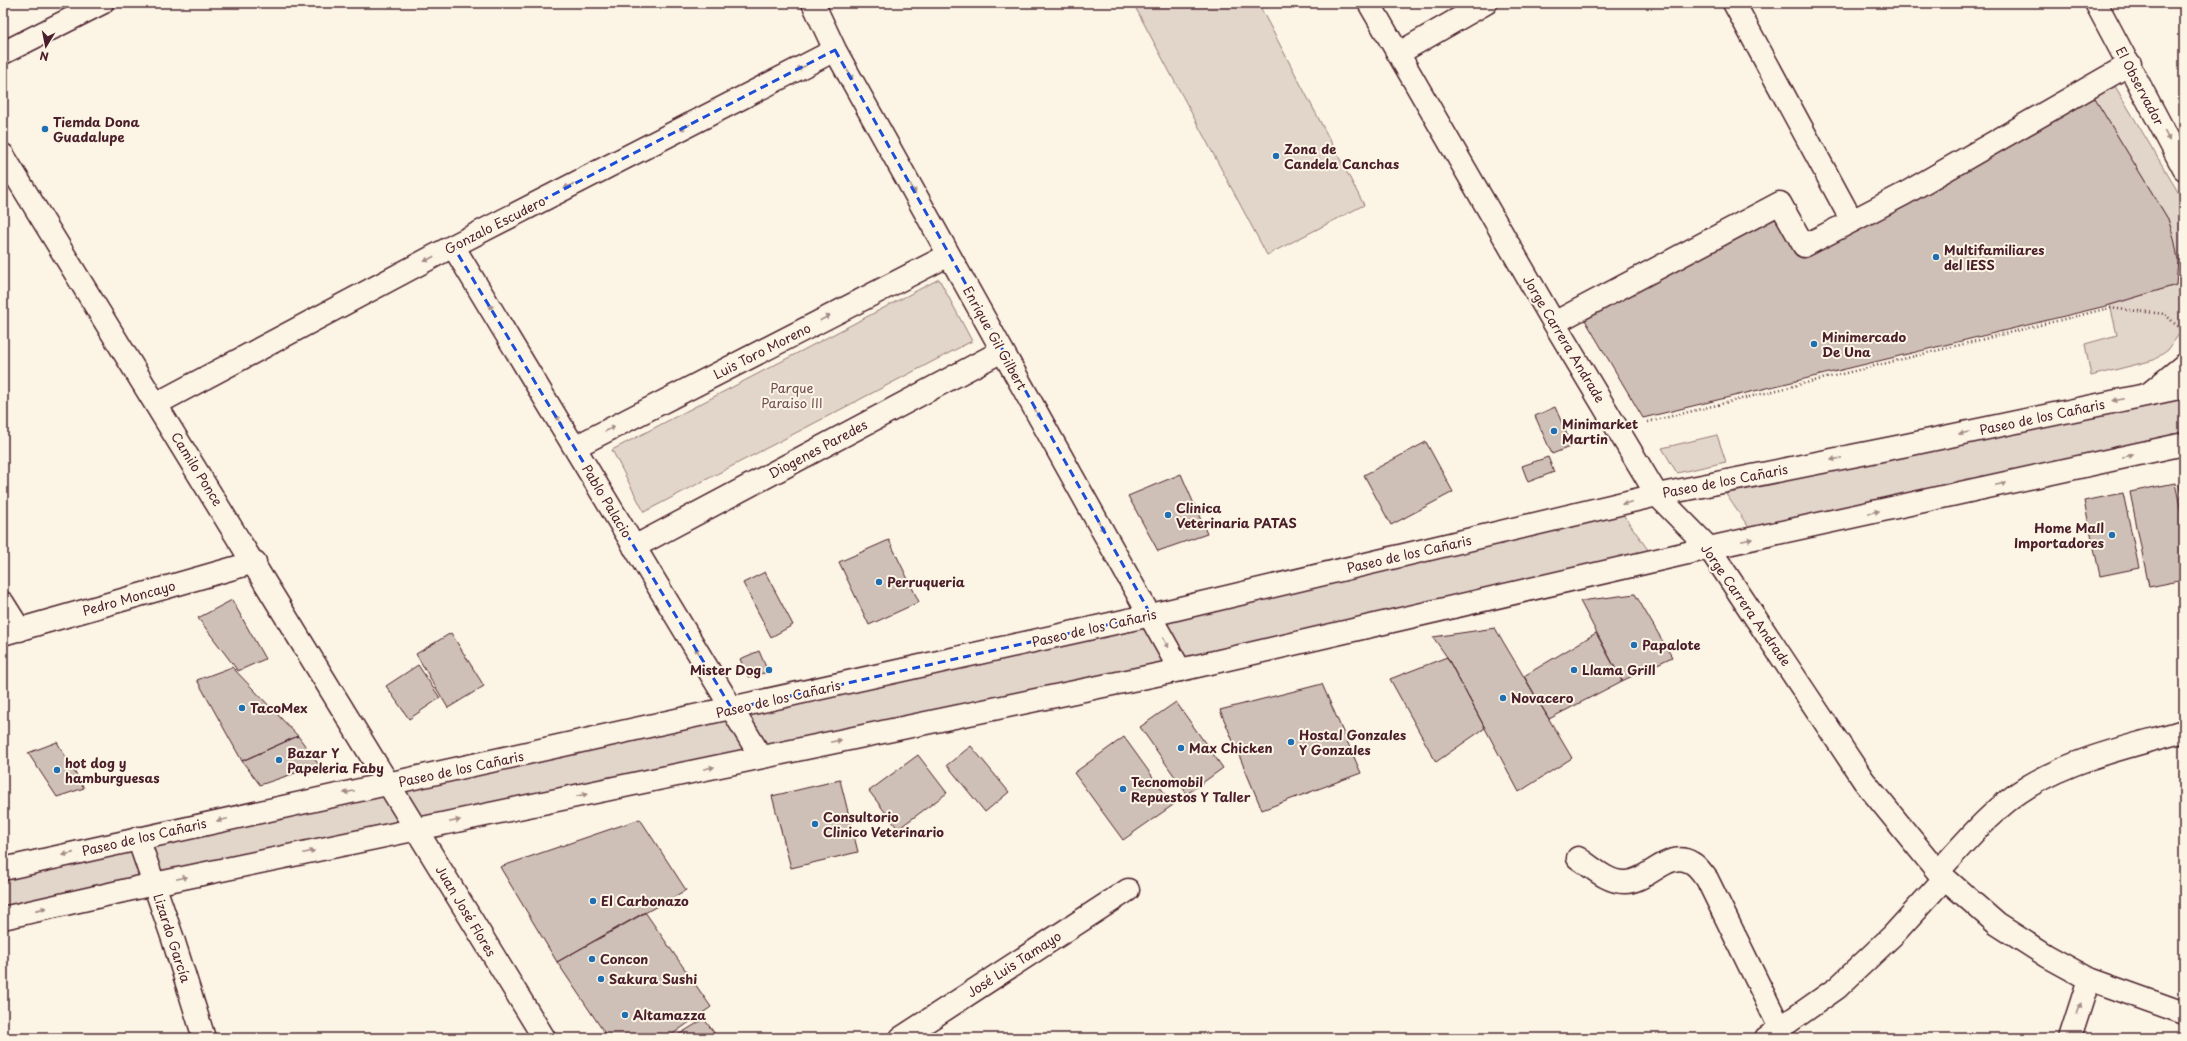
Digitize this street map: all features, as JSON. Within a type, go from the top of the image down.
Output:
[{"type":"street","points":[[3,53],[102,3]]},
{"type":"street","name":"Enrique Gil Gilbert","points":[[813,3],[835,50],[1180,670]]},
{"type":"street","name":"Jorge Carrera Andrade","points":[[1369,3],[1554,323],[1657,495],[1709,548],[1864,781],[1941,875],[1997,924],[2047,956],[2089,978],[2184,1013]]},
{"type":"street","points":[[1399,53],[1486,3]]},
{"type":"street","points":[[1734,3],[1852,221]]},
{"type":"street","name":"El Observador","points":[[2096,3],[2130,64],[2184,169]]},
{"type":"street","name":"Gonzalo Escudero","points":[[156,404],[453,246],[835,50]]},
{"type":"street","points":[[1554,323],[1780,203],[1804,246],[1904,194],[2130,64]]},
{"type":"street","name":"Camilo Ponce","points":[[3,155],[255,562],[388,784]]},
{"type":"street","name":"Pablo Palacio","points":[[453,246],[760,757]]},
{"type":"street","name":"Luis Toro Moreno","points":[[575,447],[949,254]]},
{"type":"street","name":"Diogenes Paredes","points":[[634,547],[1002,351]]},
{"type":"street","points":[[2148,394],[2184,365]]},
{"type":"street","name":"Paseo de los Cañaris","points":[[3,869],[138,838],[732,710],[1151,616],[1657,495],[2184,387]]},
{"type":"street","points":[[3,918],[154,884],[1180,670],[1709,548],[2184,444]]},
{"type":"street","name":"Pedro Moncayo","points":[[12,632],[255,562]]},
{"type":"street","points":[[3,603],[12,632]]},
{"type":"street","points":[[1578,858],[1610,880],[1625,882],[1636,880],[1669,861],[1683,858],[1694,864],[1707,879],[1773,1033],[1837,988],[1893,935],[1941,875],[1993,814],[2029,786],[2092,757],[2184,731]]},
{"type":"street","name":"Juan José Flores","points":[[388,784],[544,1038]]},
{"type":"street","name":"Lizardo García","points":[[138,838],[204,1038]]},
{"type":"street","name":"José Luis Tamayo","points":[[901,1038],[1128,890]]},
{"type":"street","points":[[2070,1038],[2089,978]]},
{"type":"path","points":[[1646,423],[2109,308],[2165,314],[2182,331],[2184,339]]},
{"type":"highlighted area","points":[[835,50],[1151,615],[732,709],[453,246]]},
{"type":"green space","name":"Zona de Candela Canchas","points":[[1133,3],[1258,3],[1364,205],[1267,255]]},
{"type":"green space","points":[[2112,81],[2184,202],[2184,327],[2168,350],[2154,360],[2091,376],[2085,344],[2117,335],[2110,305],[2176,285],[2176,252],[2168,219],[2092,94]]},
{"type":"green space","name":"Parque Paraiso III","points":[[939,279],[972,341],[644,512],[612,450]]},
{"type":"green space","points":[[2184,393],[2184,440],[1752,532],[1723,490]]},
{"type":"green space","points":[[1717,435],[1726,462],[1677,473],[1662,448]]},
{"type":"green space","points":[[1620,510],[1651,554],[1183,663],[1162,619]]},
{"type":"green space","points":[[1146,622],[1170,668],[764,750],[741,712]]},
{"type":"green space","points":[[729,716],[753,753],[419,822],[395,786]]},
{"type":"green space","points":[[385,790],[407,826],[156,876],[145,843]]},
{"type":"green space","points":[[137,844],[149,878],[3,911],[3,874]]},
{"type":"building","name":"Multifamiliares del IESS","points":[[2092,94],[2168,219],[2174,238],[2178,259],[2176,285],[2110,305],[1643,418],[1585,320],[1778,209],[1805,254]]},
{"type":"building","name":"Minimarket Martin","points":[[1555,407],[1572,446],[1552,454],[1535,416]]},
{"type":"building","points":[[1426,442],[1453,492],[1391,525],[1364,475]]},
{"type":"building","points":[[1548,457],[1554,472],[1528,482],[1522,466]]},
{"type":"building","name":"Clinica Veterinaria PATAS","points":[[1181,474],[1207,534],[1158,551],[1128,496]]},
{"type":"building","points":[[2184,482],[2184,514],[2179,483]]},
{"type":"building","points":[[2175,483],[2184,525],[2184,580],[2149,587],[2130,492]]},
{"type":"building","name":"Home Mall Importadores","points":[[2123,493],[2139,568],[2100,576],[2084,501]]},
{"type":"building","name":"Perruqueria","points":[[889,540],[919,602],[869,625],[839,562]]},
{"type":"building","points":[[765,572],[793,625],[771,637],[743,583]]},
{"type":"building","name":"Papalote","points":[[1635,594],[1672,657],[1622,681],[1580,601]]},
{"type":"building","points":[[232,600],[265,659],[238,671],[198,618]]},
{"type":"building","name":"Novacero","points":[[1495,628],[1572,758],[1519,792],[1447,657],[1433,637]]},
{"type":"building","points":[[451,633],[484,686],[448,708],[416,654]]},
{"type":"building","points":[[1596,633],[1622,681],[1549,719],[1524,676]]},
{"type":"building","points":[[759,651],[768,672],[748,677],[740,659]]},
{"type":"building","points":[[1447,657],[1485,728],[1436,762],[1390,679]]},
{"type":"building","points":[[418,665],[440,698],[409,719],[386,686]]},
{"type":"building","name":"TacoMex","points":[[232,667],[298,736],[242,761],[197,680]]},
{"type":"building","name":"Hostal Gonzales Y Gonzales","points":[[1322,684],[1361,773],[1262,810],[1220,710]]},
{"type":"building","name":"Max Chicken","points":[[1176,702],[1223,768],[1187,794],[1140,727]]},
{"type":"building","points":[[298,736],[319,765],[260,785],[242,761]]},
{"type":"building","name":"Tecnomobil Repuestos Y Taller","points":[[1124,737],[1173,805],[1123,840],[1074,773]]},
{"type":"building","name":"hot dog y hamburguesas","points":[[57,742],[84,788],[57,797],[28,753]]},
{"type":"building","points":[[971,746],[1009,792],[985,812],[947,765]]},
{"type":"building","points":[[918,755],[947,793],[898,829],[869,791]]},
{"type":"building","name":"Consultorio Clinico Veterinario","points":[[840,780],[858,852],[791,868],[772,796]]},
{"type":"building","name":"El Carbonazo","points":[[640,819],[686,890],[557,962],[500,867]]},
{"type":"building","points":[[645,912],[711,1007],[667,1038],[608,1038],[557,962]]},
{"type":"building","points":[[704,1019],[718,1038],[673,1038]]},
{"type":"place","name":"Tiemda Dona Guadalupe","points":[[45,129]]},
{"type":"place","name":"Zona de Candela Canchas","points":[[1276,156]]},
{"type":"place","name":"Multifamiliares del IESS","points":[[1936,257]]},
{"type":"place","name":"Minimercado De Una","points":[[1814,344]]},
{"type":"place","name":"Minimarket Martin","points":[[1554,431]]},
{"type":"place","name":"Clinica Veterinaria PATAS","points":[[1168,515]]},
{"type":"place","name":"Home Mall Importadores","points":[[2112,535]]},
{"type":"place","name":"Perruqueria","points":[[879,582]]},
{"type":"place","name":"Papalote","points":[[1634,645]]},
{"type":"place","name":"Mister Dog","points":[[769,670]]},
{"type":"place","name":"Llama Grill","points":[[1574,670]]},
{"type":"place","name":"Novacero","points":[[1503,698]]},
{"type":"place","name":"TacoMex","points":[[242,708]]},
{"type":"place","name":"Hostal Gonzales Y Gonzales","points":[[1291,742]]},
{"type":"place","name":"Max Chicken","points":[[1181,748]]},
{"type":"place","name":"Bazar Y Papeleria Faby","points":[[279,760]]},
{"type":"place","name":"hot dog y hamburguesas","points":[[57,770]]},
{"type":"place","name":"Tecnomobil Repuestos Y Taller","points":[[1123,789]]},
{"type":"place","name":"Consultorio Clinico Veterinario","points":[[815,824]]},
{"type":"place","name":"El Carbonazo","points":[[593,901]]},
{"type":"place","name":"Concon","points":[[592,959]]},
{"type":"place","name":"Sakura Sushi","points":[[601,979]]},
{"type":"place","name":"Altamazza","points":[[625,1015]]}]
